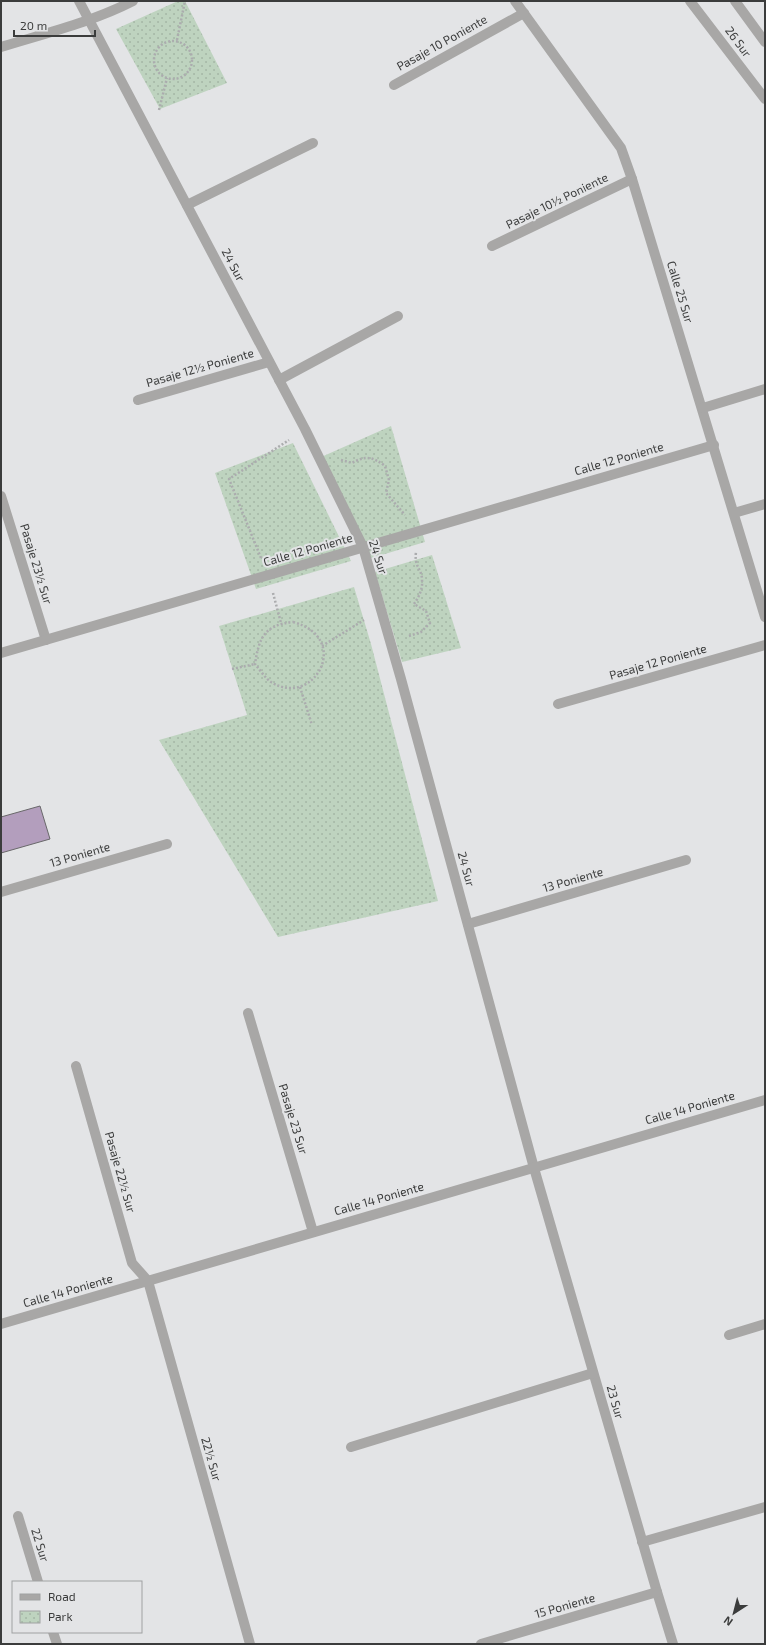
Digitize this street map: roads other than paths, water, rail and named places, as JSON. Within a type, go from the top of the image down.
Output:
[{"type":"street","name":"24 Sur","points":[[79,1],[305,429],[363,547],[390,638],[534,1168]]},
{"type":"street","points":[[1,47],[89,21],[133,1]]},
{"type":"street","name":"Calle 25 Sur","points":[[515,1],[621,148],[632,179],[714,445],[765,617]]},
{"type":"street","name":"26 Sur","points":[[690,1],[765,99]]},
{"type":"street","name":"26 Sur","points":[[734,1],[765,42]]},
{"type":"street","name":"Pasaje 10 Poniente","points":[[394,84],[524,13]]},
{"type":"street","points":[[187,205],[313,143]]},
{"type":"street","name":"Pasaje 10½ Poniente","points":[[492,246],[632,179]]},
{"type":"street","points":[[279,380],[398,316]]},
{"type":"street","name":"Pasaje 12½ Poniente","points":[[138,400],[269,362]]},
{"type":"street","points":[[702,408],[765,388]]},
{"type":"street","name":"Calle 12 Poniente","points":[[1,652],[714,445]]},
{"type":"street","name":"Pasaje 23½ Sur","points":[[1,496],[46,640]]},
{"type":"street","points":[[734,513],[765,504]]},
{"type":"street","name":"Pasaje 12 Poniente","points":[[558,704],[765,645]]},
{"type":"street","name":"13 Poniente","points":[[1,892],[167,844]]},
{"type":"street","name":"13 Poniente","points":[[468,924],[686,860]]},
{"type":"street","name":"Pasaje 23 Sur","points":[[248,1012],[313,1232]]},
{"type":"street","name":"Pasaje 22½ Sur","points":[[76,1066],[132,1263],[148,1281]]},
{"type":"street","name":"Calle 14 Poniente","points":[[1,1324],[765,1100]]},
{"type":"street","name":"23 Sur","points":[[534,1168],[673,1644]]},
{"type":"street","name":"22½ Sur","points":[[148,1281],[250,1644]]},
{"type":"street","points":[[729,1335],[765,1324]]},
{"type":"street","points":[[351,1447],[593,1373]]},
{"type":"street","points":[[642,1542],[765,1507]]},
{"type":"street","name":"22 Sur","points":[[18,1516],[38,1581]]},
{"type":"street","name":"15 Poniente","points":[[481,1644],[657,1592]]},
{"type":"street","points":[[53,1633],[57,1644]]}]
